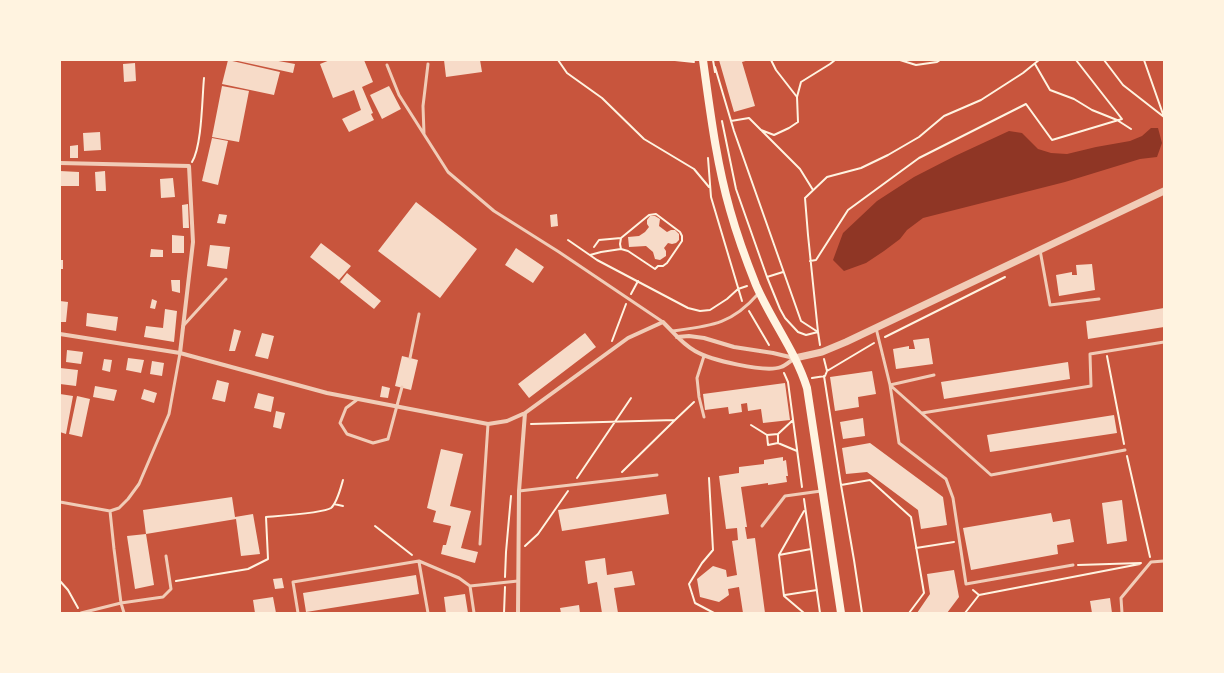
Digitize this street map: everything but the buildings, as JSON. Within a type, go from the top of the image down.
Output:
[{"type":"main road","points":[[703,60],[720,168],[730,211],[760,293],[805,380],[812,390],[846,613]]},
{"type":"main road","points":[[805,380],[841,613]]},
{"type":"street","points":[[60,163],[189,166],[193,242],[180,353]]},
{"type":"street","points":[[60,334],[180,353],[327,393],[488,424],[507,421],[525,413],[628,338],[663,322],[694,351],[704,356],[732,364],[762,368],[781,367],[794,358],[822,352],[876,328],[1164,191]]},
{"type":"street","points":[[677,336],[704,338],[734,347],[794,358]]},
{"type":"street","points":[[518,613],[519,491],[525,413]]},
{"type":"lane","points":[[424,135],[423,106],[428,64]]},
{"type":"lane","points":[[387,65],[399,95],[448,172],[494,211],[559,252],[663,322]]},
{"type":"lane","points":[[1040,250],[1050,305],[1099,299]]},
{"type":"lane","points":[[183,326],[226,278]]},
{"type":"lane","points":[[672,332],[719,323],[740,312],[760,293]]},
{"type":"lane","points":[[410,358],[419,314]]},
{"type":"lane","points":[[876,328],[890,385],[899,443],[946,479],[953,498],[966,584],[1072,565]]},
{"type":"lane","points":[[922,413],[1091,386],[1090,354],[1164,342]]},
{"type":"lane","points":[[60,502],[110,512],[119,508],[128,499],[138,484],[169,414],[180,353]]},
{"type":"lane","points":[[704,356],[697,378],[699,397],[704,417]]},
{"type":"lane","points":[[890,385],[934,375]]},
{"type":"lane","points":[[890,385],[991,475],[1125,450]]},
{"type":"lane","points":[[358,399],[346,408],[340,423],[347,434],[373,443],[388,439],[402,388]]},
{"type":"lane","points":[[480,544],[488,424]]},
{"type":"lane","points":[[519,491],[657,476]]},
{"type":"lane","points":[[762,526],[785,496],[822,491]]},
{"type":"lane","points":[[110,512],[121,603],[124,613]]},
{"type":"lane","points":[[81,613],[121,603],[163,597],[171,589],[166,556]]},
{"type":"lane","points":[[298,613],[293,582],[419,561],[459,578],[470,586],[518,581]]},
{"type":"lane","points":[[419,561],[428,613]]},
{"type":"lane","points":[[1122,613],[1120,598],[1151,562],[1164,561]]},
{"type":"lane","points":[[470,586],[474,613]]},
{"type":"path","points":[[558,60],[567,73],[602,98],[644,139],[694,169],[709,188]]},
{"type":"path","points":[[675,60],[694,62]]},
{"type":"path","points":[[716,82],[713,60],[731,121],[801,321],[818,332]]},
{"type":"path","points":[[771,60],[776,70],[797,97]]},
{"type":"path","points":[[761,130],[774,135],[798,122],[797,97],[801,82],[835,60]]},
{"type":"path","points":[[900,60],[916,65],[937,62],[940,60]]},
{"type":"path","points":[[827,371],[818,332],[805,198],[827,177],[861,168],[894,151],[919,137],[944,116],[981,100],[1023,73],[1039,60]]},
{"type":"path","points":[[810,261],[816,260],[848,210],[919,158],[1026,104],[1052,140],[1122,119],[1076,60]]},
{"type":"path","points":[[1104,60],[1123,85],[1164,117]]},
{"type":"path","points":[[1144,60],[1164,117]]},
{"type":"path","points":[[1035,64],[1050,90],[1074,99],[1092,110],[1117,120],[1131,129]]},
{"type":"path","points":[[189,166],[196,156],[204,78]]},
{"type":"path","points":[[721,117],[736,188],[767,277],[780,309],[785,318],[798,332],[806,335],[818,332]]},
{"type":"path","points":[[731,121],[749,118],[800,169],[813,190]]},
{"type":"path","points":[[590,255],[601,252],[621,250],[628,251],[655,269],[658,266],[663,266],[667,263],[682,241],[682,236],[680,232],[656,214],[649,215],[621,238],[599,240],[594,246]]},
{"type":"path","points":[[621,238],[621,250]]},
{"type":"path","points":[[568,240],[590,255],[688,308],[700,312],[710,310],[727,299],[738,289]]},
{"type":"path","points":[[862,613],[824,376],[827,371],[879,340],[1006,277]]},
{"type":"path","points":[[610,347],[628,299],[638,281]]},
{"type":"path","points":[[805,380],[824,376]]},
{"type":"path","points":[[614,480],[699,397]]},
{"type":"path","points":[[518,552],[538,534],[631,398]]},
{"type":"path","points":[[524,424],[676,420]]},
{"type":"path","points":[[751,425],[767,435],[778,434],[793,420]]},
{"type":"path","points":[[778,434],[778,443]]},
{"type":"path","points":[[767,435],[768,444],[778,443],[797,450],[820,613]]},
{"type":"path","points":[[709,478],[713,550],[702,563],[689,584],[695,603],[714,613]]},
{"type":"path","points":[[170,582],[248,569],[268,559],[266,517],[330,509],[334,504],[343,480]]},
{"type":"path","points":[[841,485],[870,480],[911,517],[924,593],[909,613]]},
{"type":"path","points":[[504,613],[506,552],[511,492]]},
{"type":"path","points":[[334,504],[343,506]]},
{"type":"path","points":[[804,613],[784,596],[779,555],[805,510]]},
{"type":"path","points":[[375,526],[419,561]]},
{"type":"path","points":[[916,548],[959,542]]},
{"type":"path","points":[[779,555],[811,549]]},
{"type":"path","points":[[1072,565],[1151,562]]},
{"type":"path","points":[[965,613],[979,595],[1151,562]]},
{"type":"path","points":[[60,581],[68,590],[81,613]]},
{"type":"path","points":[[966,584],[979,595]]},
{"type":"path","points":[[784,596],[817,590]]},
{"type":"shaded area","points":[[1151,128],[1158,128],[1162,143],[1157,157],[1140,159],[1065,182],[923,218],[884,251],[866,263],[844,271],[833,260],[843,233],[877,201],[914,177],[1009,131],[1022,133],[1038,149],[1051,153],[1067,154],[1130,141],[1142,136]]}]
